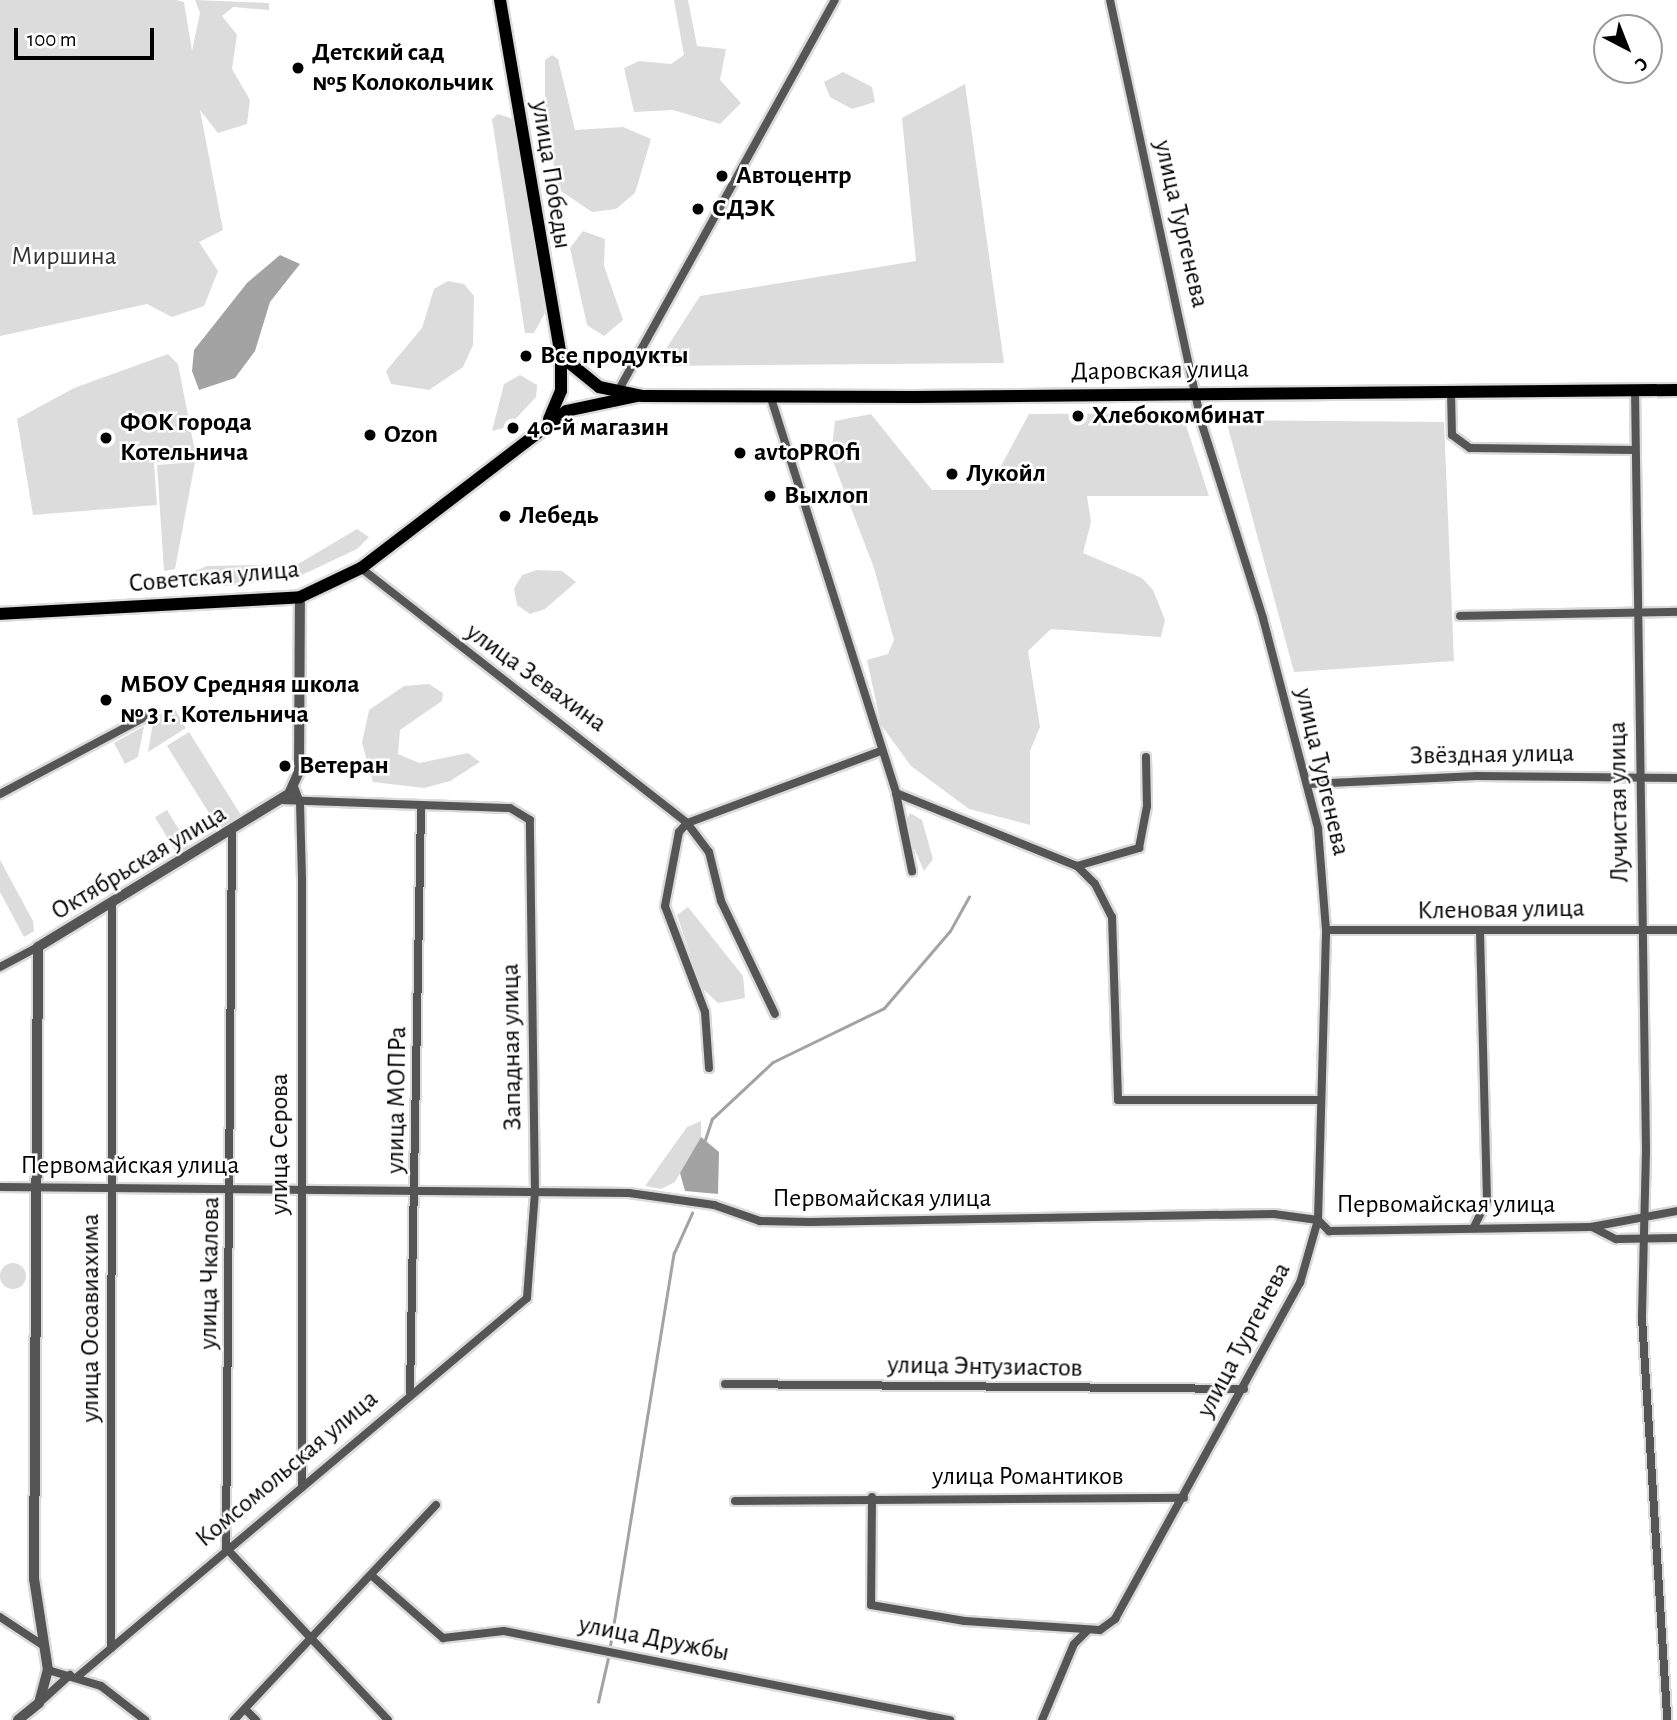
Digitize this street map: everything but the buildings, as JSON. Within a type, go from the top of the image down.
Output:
[{"type":"main road","name":"улица Победы","points":[[500,0],[561,356],[561,391]]},
{"type":"main road","name":"Даровская улица","points":[[561,356],[585,380],[617,393],[643,396]]},
{"type":"main road","name":"Даровская улица","points":[[581,404],[643,396],[769,392],[1677,390]]},
{"type":"main road","name":"Советская улица","points":[[545,426],[561,391]]},
{"type":"main road","name":"Советская улица","points":[[0,614],[300,597],[361,568],[545,426],[581,404]]},
{"type":"street","points":[[617,393],[835,0]]},
{"type":"street","name":"улица Тургенева","points":[[1086,1632],[1115,1619],[1300,1283],[1318,1220],[1326,930],[1308,783],[1263,618],[1223,505],[1110,0]]},
{"type":"street","name":"Лучистая улица","points":[[1635,390],[1646,1213],[1642,1318],[1667,1720]]},
{"type":"street","points":[[769,392],[896,793],[912,871]]},
{"type":"street","points":[[1451,392],[1452,435],[1470,448],[1635,450]]},
{"type":"street","name":"улица Зевахина","points":[[361,568],[687,823],[709,852],[721,901],[775,1014]]},
{"type":"street","points":[[300,597],[299,772],[294,787],[300,803]]},
{"type":"street","points":[[1461,616],[1677,612]]},
{"type":"street","points":[[0,794],[154,712]]},
{"type":"street","points":[[709,1068],[705,1012],[664,906],[679,832],[687,823],[881,751]]},
{"type":"street","points":[[1077,866],[1139,848],[1147,806],[1146,757]]},
{"type":"street","name":"Звёздная улица","points":[[1308,783],[1639,774],[1677,778]]},
{"type":"street","name":"Октябрьская улица","points":[[0,967],[112,905],[232,832],[284,800],[294,787]]},
{"type":"street","points":[[896,793],[1077,866],[1112,917],[1118,1100],[1321,1100]]},
{"type":"street","points":[[284,800],[300,803],[421,807]]},
{"type":"street","name":"улица Серова","points":[[300,803],[302,1485]]},
{"type":"street","name":"Западная улица","points":[[421,807],[510,808],[530,820],[534,1192],[527,1298]]},
{"type":"street","name":"улица МОПРа","points":[[410,1392],[416,1191],[421,807]]},
{"type":"street","name":"улица Чкалова","points":[[226,1548],[233,1188],[232,832]]},
{"type":"street","name":"улица Осоавиахима","points":[[111,1648],[112,905]]},
{"type":"street","name":"Кленовая улица","points":[[1326,930],[1480,934],[1677,930]]},
{"type":"street","points":[[1474,1227],[1487,1200],[1480,934]]},
{"type":"street","points":[[38,947],[34,1579],[41,1643],[48,1670],[39,1703]]},
{"type":"street","name":"Первомайская улица","points":[[0,1186],[301,1188],[653,1196],[773,1221],[1274,1214],[1318,1220],[1329,1231],[1591,1227],[1646,1213],[1677,1212]]},
{"type":"street","points":[[1591,1227],[1616,1239],[1677,1238]]},
{"type":"street","name":"Комсомольская улица","points":[[18,1720],[111,1648],[410,1392],[527,1298]]},
{"type":"street","name":"улица Энтузиастов","points":[[725,1384],[1244,1389]]},
{"type":"street","points":[[872,1497],[871,1605],[1086,1632]]},
{"type":"street","name":"улица Романтиков","points":[[735,1501],[872,1497],[1184,1498]]},
{"type":"street","points":[[234,1720],[436,1505]]},
{"type":"street","points":[[226,1548],[388,1720]]},
{"type":"street","name":"улица Дружбы","points":[[371,1575],[443,1637],[504,1631],[950,1720]]},
{"type":"street","points":[[0,1617],[41,1643]]},
{"type":"street","points":[[1042,1720],[1074,1644],[1086,1632]]},
{"type":"street","points":[[48,1670],[102,1686],[145,1720]]},
{"type":"street","points":[[245,1709],[256,1720]]},
{"type":"green space","name":"Миршина","points":[[0,0],[184,2],[192,51],[200,13],[195,0],[269,3],[269,10],[233,7],[222,16],[237,35],[232,69],[250,100],[247,124],[218,133],[200,110],[223,230],[199,242],[218,271],[204,306],[172,317],[147,304],[0,336]]},
{"type":"green space","points":[[674,0],[688,0],[697,46],[726,49],[720,80],[741,103],[720,124],[673,110],[634,112],[624,68],[639,61],[671,64],[684,55]]},
{"type":"green space","points":[[552,55],[558,59],[575,130],[623,127],[651,139],[635,193],[616,209],[592,212],[558,189],[545,114],[545,60]]},
{"type":"green space","points":[[843,72],[872,87],[875,102],[852,109],[830,97],[824,82]]},
{"type":"green space","points":[[965,84],[1004,363],[655,366],[700,296],[916,261],[902,118]]},
{"type":"green space","points":[[498,114],[513,119],[515,126],[545,313],[534,333],[525,333],[492,119]]},
{"type":"green space","points":[[583,231],[605,239],[604,266],[623,320],[604,336],[587,325],[570,248]]},
{"type":"green space","points":[[448,281],[464,284],[474,296],[473,345],[463,367],[429,390],[391,384],[386,371],[422,328],[434,289]]},
{"type":"green space","name":"ФОК города Котельнича","points":[[168,354],[178,364],[196,457],[154,463],[157,505],[33,515],[17,419],[74,388]]},
{"type":"green space","points":[[520,375],[537,385],[536,397],[508,427],[492,431],[504,384]]},
{"type":"green space","points":[[1182,413],[1209,496],[1087,496],[1091,522],[1083,553],[1142,578],[1153,590],[1165,620],[1161,637],[1051,629],[1028,651],[1040,727],[1030,751],[1030,825],[969,809],[911,766],[881,725],[867,660],[888,654],[894,640],[874,568],[831,456],[835,421],[871,414],[932,490],[988,490],[1029,414]]},
{"type":"green space","points":[[1226,420],[1444,422],[1454,661],[1294,672]]},
{"type":"green space","points":[[195,462],[175,569],[164,571],[157,465]]},
{"type":"green space","points":[[357,529],[369,537],[357,549],[302,575],[226,586],[195,583],[185,575],[207,566],[298,564]]},
{"type":"green space","points":[[537,570],[562,571],[576,582],[545,609],[530,614],[517,605],[514,589],[522,575]]},
{"type":"green space","points":[[429,684],[443,693],[442,701],[400,730],[398,754],[419,763],[468,753],[480,762],[450,781],[424,788],[373,782],[362,743],[369,710],[404,686]]},
{"type":"green space","points":[[174,708],[186,728],[148,752],[154,717]]},
{"type":"green space","points":[[144,726],[138,757],[125,764],[114,743]]},
{"type":"green space","points":[[189,732],[242,817],[220,831],[167,746]]},
{"type":"green space","points":[[167,810],[189,847],[177,854],[155,817]]},
{"type":"green space","points":[[910,813],[922,820],[933,859],[924,871],[904,825]]},
{"type":"green space","points":[[0,860],[33,921],[34,931],[24,937],[0,892]]},
{"type":"green space","points":[[688,907],[743,976],[745,998],[718,1003],[701,987],[677,915]]},
{"type":"green space","points":[[701,1121],[701,1137],[675,1182],[661,1189],[645,1186],[687,1127]]},
{"type":"green space","points":[[13,1263],[22,1267],[26,1276],[22,1285],[13,1289],[4,1285],[0,1276],[4,1267]]},
{"type":"shaded area","points":[[280,255],[300,264],[270,302],[255,351],[235,378],[199,390],[192,371],[194,350],[247,283]]},
{"type":"shaded area","points":[[701,1137],[719,1152],[718,1194],[685,1191],[680,1173]]},
{"type":"waterway","points":[[705,1140],[712,1119],[773,1062],[884,1008],[950,931],[969,897]]},
{"type":"waterway","points":[[610,1646],[674,1253],[692,1213]]},
{"type":"waterway","points":[[598,1702],[608,1658]]},
{"type":"place","name":"Детский сад №5 Колокольчик","points":[[298,68]]},
{"type":"place","name":"Автоцентр","points":[[722,176]]},
{"type":"place","name":"СДЭК","points":[[698,209]]},
{"type":"place","name":"Все продукты","points":[[526,356]]},
{"type":"place","name":"Хлебокомбинат","points":[[1078,416]]},
{"type":"place","name":"40-й магазин","points":[[513,428]]},
{"type":"place","name":"Ozon","points":[[370,435]]},
{"type":"place","name":"ФОК города Котельнича","points":[[106,438]]},
{"type":"place","name":"avtoPROfi","points":[[740,453]]},
{"type":"place","name":"Лукойл","points":[[952,474]]},
{"type":"place","name":"Выхлоп","points":[[770,496]]},
{"type":"place","name":"Лебедь","points":[[505,516]]},
{"type":"place","name":"МБОУ Средняя школа № 3 г. Котельнича","points":[[106,700]]},
{"type":"place","name":"Ветеран","points":[[285,766]]}]
